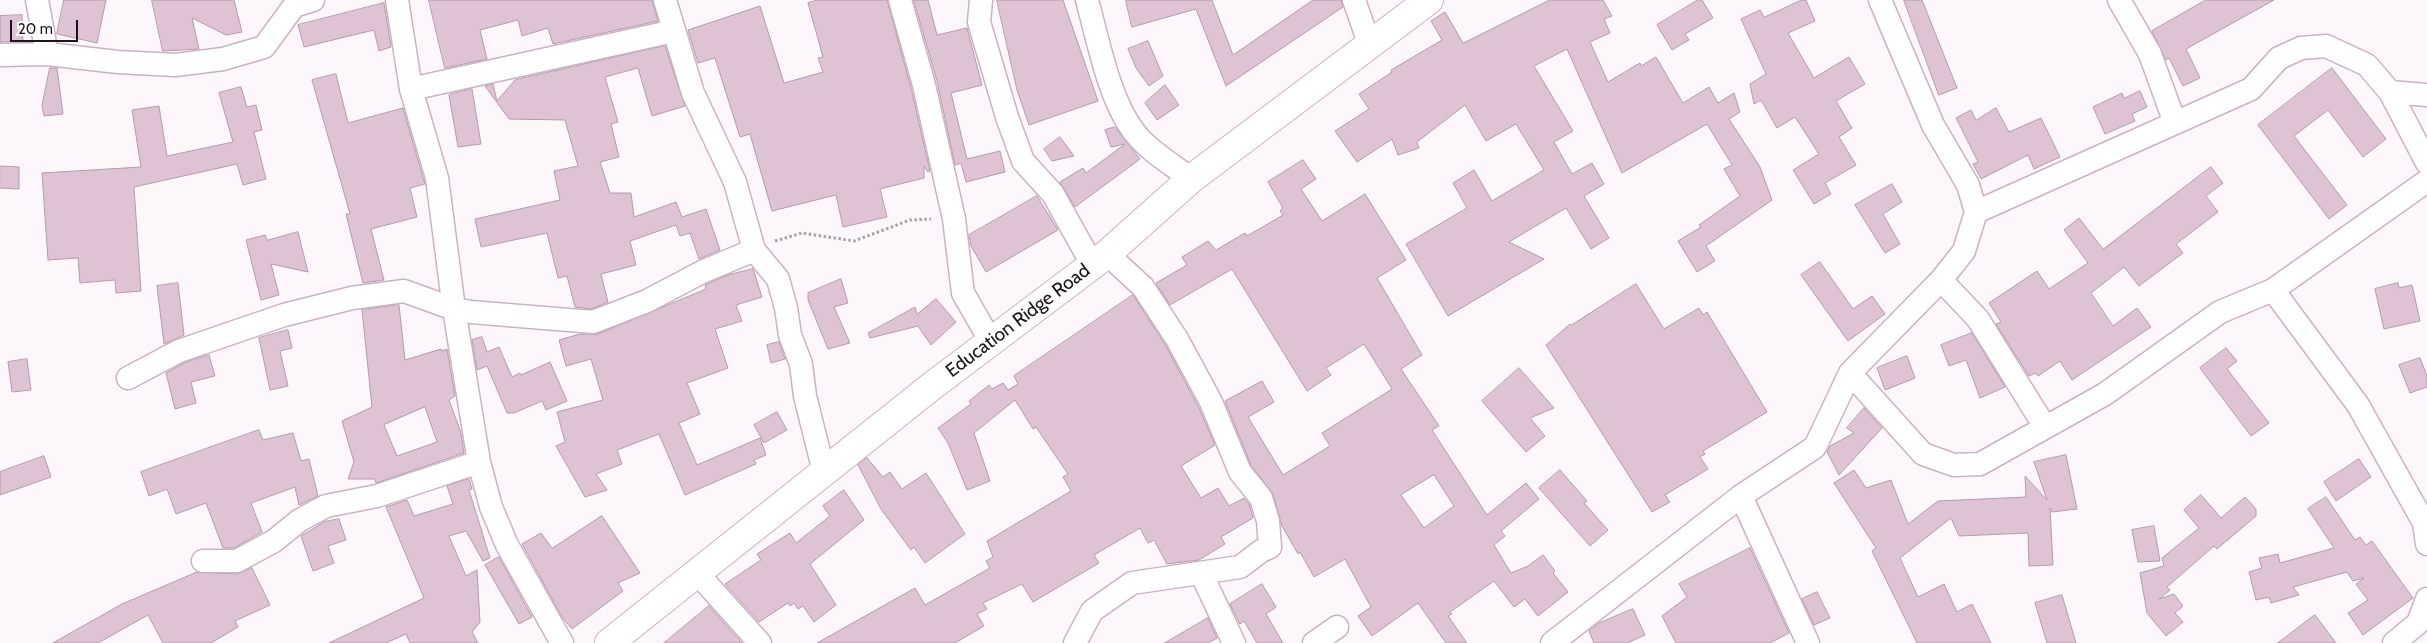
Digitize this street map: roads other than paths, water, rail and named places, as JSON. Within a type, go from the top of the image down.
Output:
[{"type":"main road","name":"Education Ridge Road","points":[[609,643],[824,472],[1100,259],[1191,179],[1429,0]]},
{"type":"street","points":[[37,0],[47,54]]},
{"type":"street","points":[[397,0],[412,88],[437,178],[454,309],[479,462],[491,508],[507,545],[562,643]]},
{"type":"street","points":[[665,0],[693,93],[735,182],[754,250],[778,279],[786,308],[790,335],[801,364],[805,396],[824,472]]},
{"type":"street","points":[[900,0],[924,85],[954,219],[963,293],[991,342]]},
{"type":"street","points":[[981,0],[979,22],[1007,117],[1023,161],[1053,194],[1100,259],[1142,287],[1177,339],[1211,402],[1240,472],[1261,498],[1268,521],[1270,547],[1260,551],[1240,567],[1132,583],[1092,611],[1075,643]]},
{"type":"street","points":[[1087,0],[1104,61],[1124,116],[1136,134],[1191,179]]},
{"type":"street","points":[[1354,0],[1370,46]]},
{"type":"street","points":[[1552,643],[1741,496],[1814,447],[1850,373],[1941,280],[1964,250],[1976,212],[1968,185],[1933,125],[1880,0]]},
{"type":"street","points":[[2119,0],[2150,54],[2175,123]]},
{"type":"street","points":[[0,55],[47,54],[118,62],[175,65],[223,59],[264,47],[299,2]]},
{"type":"street","points":[[412,88],[674,31]]},
{"type":"street","points":[[1976,212],[2252,89],[2279,58],[2301,48],[2326,46],[2368,65],[2390,92],[2427,163]]},
{"type":"street","points":[[2390,92],[2427,95]]},
{"type":"street","points":[[1850,373],[1923,454],[1954,465],[1980,464],[2106,394],[2220,312],[2273,290],[2427,181]]},
{"type":"street","points":[[128,378],[179,351],[284,315],[352,298],[404,291],[454,309],[593,322],[647,301],[702,272],[754,250]]},
{"type":"street","points":[[1941,280],[1978,319],[2045,427]]},
{"type":"street","points":[[2273,290],[2358,405],[2424,523],[2427,544]]},
{"type":"street","points":[[203,561],[236,561],[274,541],[300,520],[326,506],[377,496],[479,462]]},
{"type":"street","points":[[1741,496],[1808,643]]},
{"type":"street","points":[[697,573],[760,643]]},
{"type":"street","points":[[1201,573],[1234,643]]},
{"type":"street","points":[[2394,643],[2418,623],[2427,599]]},
{"type":"street","points":[[1314,643],[1337,627]]}]
